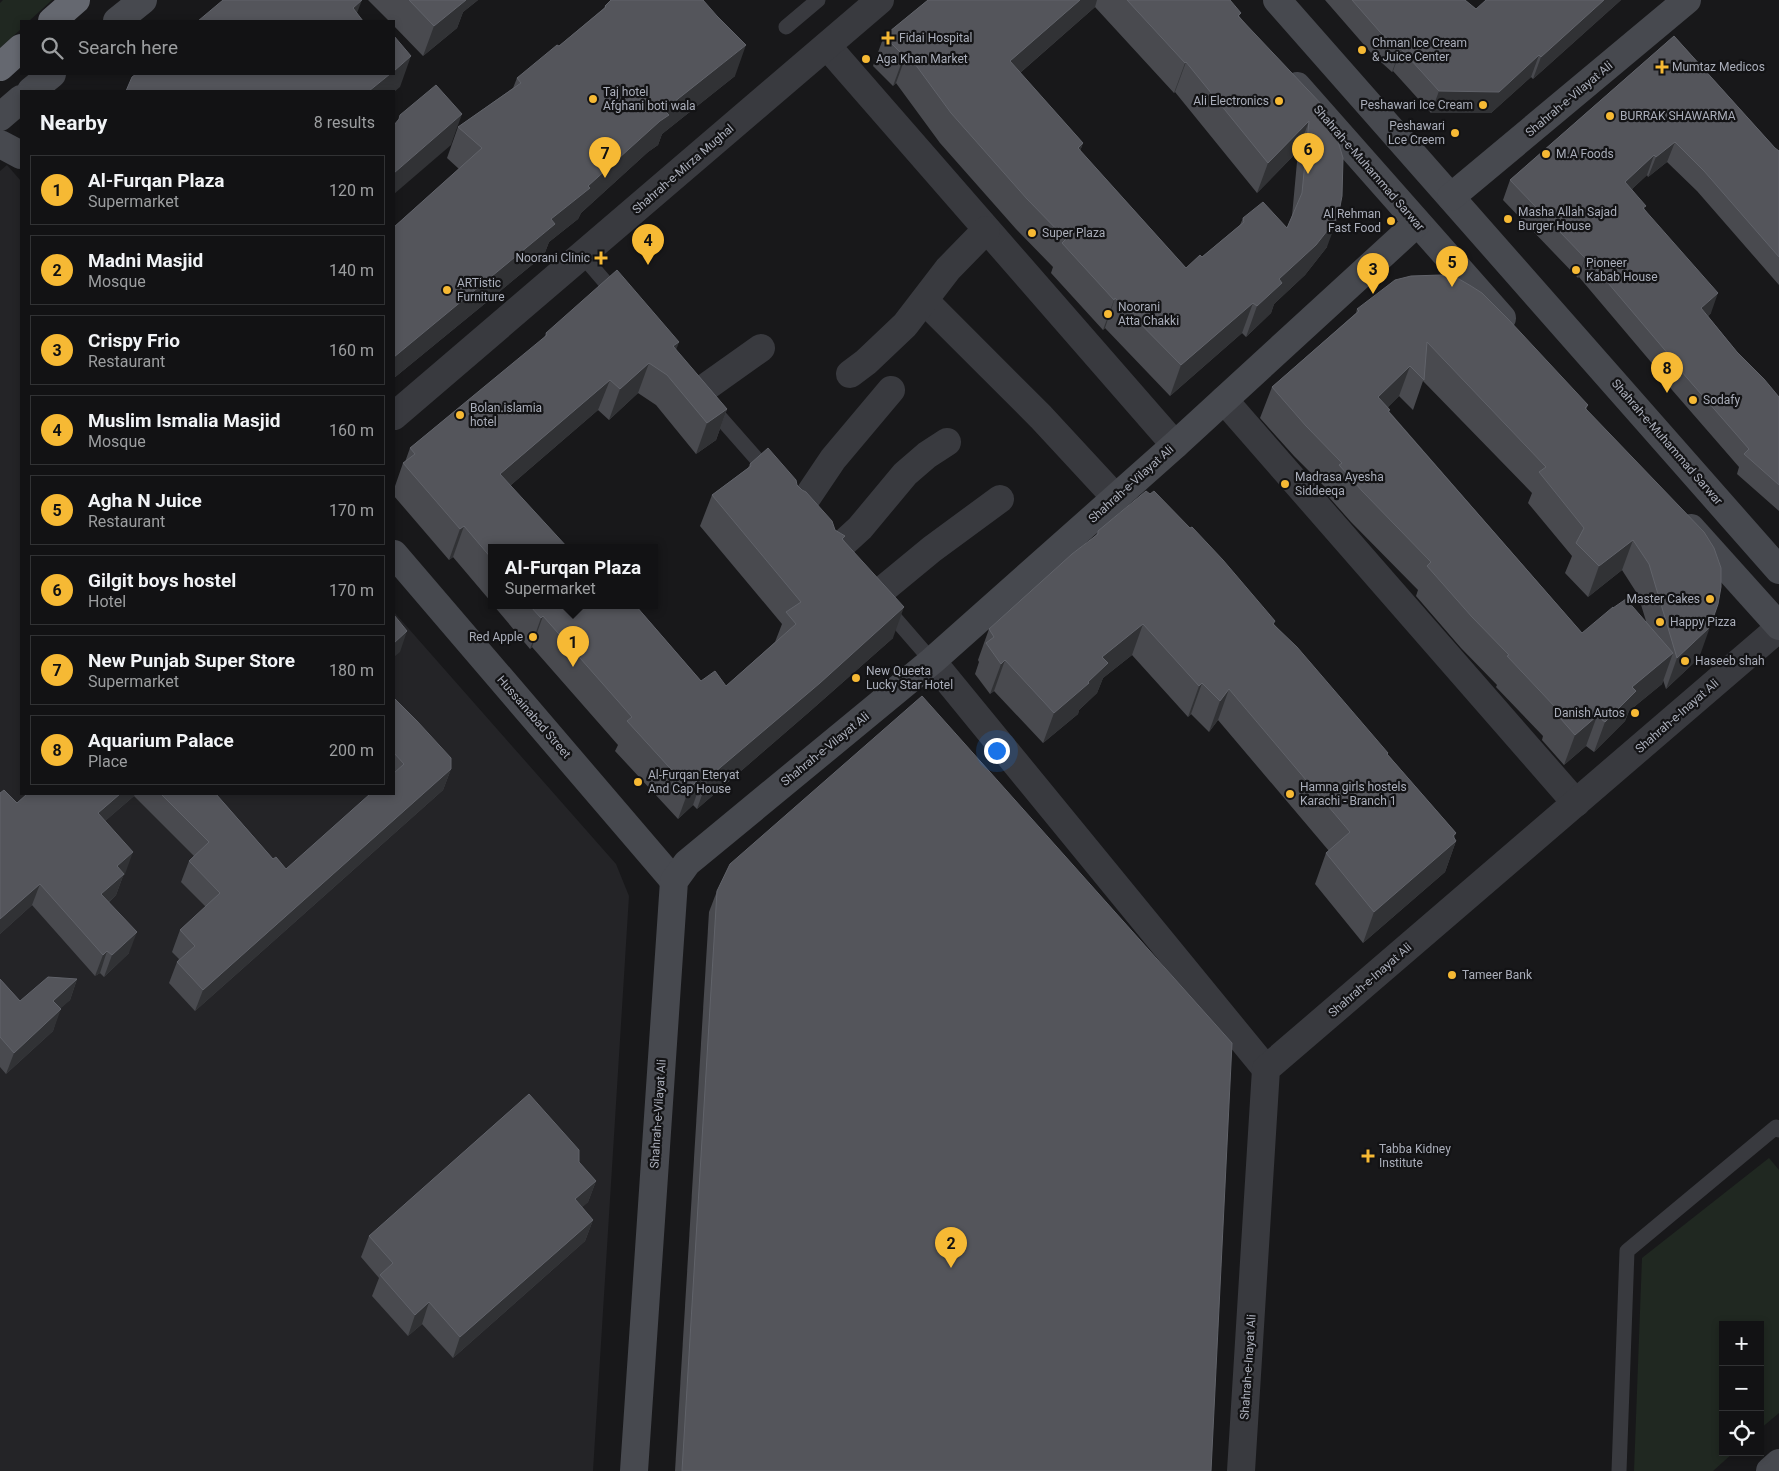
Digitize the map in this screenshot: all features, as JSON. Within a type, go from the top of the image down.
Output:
[{"type":"highway","points":[[53,20],[76,0]]},
{"type":"highway","points":[[0,67],[20,49]]},
{"type":"street","points":[[118,20],[143,0]]},
{"type":"street","name":"Shahrah-e-Mirza Mughal","points":[[395,415],[880,0]]},
{"type":"street","name":"Shahrah-e-Muhammad Sarwar","points":[[1277,0],[1779,570]]},
{"type":"street","name":"Shahrah-e-Vilayat Ali","points":[[1450,196],[1666,32],[1687,0]]},
{"type":"street","points":[[827,46],[1175,445]]},
{"type":"street","name":"Shahrah-e-Muhammad Sarwar","points":[[1280,67],[1516,333]]},
{"type":"street","points":[[0,117],[20,100]]},
{"type":"street","name":"Shahrah-e-Vilayat Ali","points":[[634,1471],[674,881],[687,863],[932,661],[1175,445],[1417,223]]},
{"type":"street","points":[[850,374],[866,362],[898,331],[925,301],[948,269],[986,230]]},
{"type":"street","points":[[925,301],[1041,417],[1116,498]]},
{"type":"street","points":[[695,388],[761,348]]},
{"type":"street","points":[[795,503],[891,390]]},
{"type":"street","points":[[1224,400],[1576,803]]},
{"type":"street","points":[[836,549],[860,528],[905,474],[927,455],[948,442]]},
{"type":"street","points":[[870,589],[932,549],[1000,498]]},
{"type":"street","points":[[1674,508],[1779,627]]},
{"type":"street","name":"Hussainabad Street","points":[[395,555],[674,881]]},
{"type":"street","name":"Shahrah-e-Inayat Ali","points":[[1241,1471],[1266,1069],[1779,627]]},
{"type":"street","points":[[932,661],[1266,1069]]},
{"type":"street","points":[[1770,1471],[1779,1463]]},
{"type":"lane","points":[[786,28],[818,0]]},
{"type":"lane","points":[[582,255],[628,308]]},
{"type":"lane","points":[[695,388],[795,503]]},
{"type":"lane","points":[[870,589],[932,661]]},
{"type":"lane","points":[[1619,1471],[1627,1251],[1776,1127],[1779,1130]]},
{"type":"shaded area","points":[[3,0],[52,0],[30,20],[20,20],[20,30],[0,48],[0,3]]},
{"type":"shaded area","points":[[7,165],[20,180],[20,795],[395,795],[395,613],[616,864],[629,896],[593,1471],[0,1471],[0,171]]},
{"type":"shaded area","points":[[1769,1158],[1779,1170],[1779,1413],[1764,1426],[1764,1321],[1719,1321],[1719,1456],[1730,1456],[1713,1471],[1634,1471],[1642,1258]]},
{"type":"building","points":[[223,0],[362,0],[353,8],[362,20],[199,20]]},
{"type":"building","points":[[409,0],[466,0],[434,26]]},
{"type":"building","points":[[611,0],[703,0],[746,45],[664,110],[669,115],[588,186],[590,188],[551,219],[555,224],[395,356],[395,226],[482,148],[458,127],[521,83],[517,78],[557,45],[559,46]]},
{"type":"building","points":[[928,0],[1080,0],[1010,61],[1083,143],[1078,148],[1186,268],[1244,222],[1243,218],[1263,202],[1287,228],[1302,193],[1309,121],[1268,163],[1186,62],[1127,0],[1230,0],[1241,13],[1238,16],[1324,107],[1318,113],[1335,131],[1343,158],[1342,196],[1338,217],[1316,245],[1279,279],[1282,283],[1257,306],[1253,303],[1181,365],[1115,298],[1114,300],[1062,243],[1066,239],[1027,199],[951,113],[907,53],[904,56],[884,36]]},
{"type":"building","points":[[1352,0],[1465,0],[1476,9],[1486,0],[1604,0],[1499,92],[1439,91],[1401,49],[1380,32]]},
{"type":"building","points":[[1674,36],[1779,151],[1779,257],[1704,171],[1675,142],[1656,157],[1654,155],[1625,182],[1646,206],[1643,208],[1718,293],[1701,308],[1737,352],[1779,397],[1779,485],[1744,454],[1749,449],[1674,363],[1586,257],[1510,180]]},
{"type":"building","points":[[395,37],[411,56],[395,70]]},
{"type":"building","points":[[135,75],[389,75],[370,90],[126,90]]},
{"type":"building","points":[[436,85],[462,114],[395,172],[395,124],[400,115]]},
{"type":"building","points":[[617,270],[679,342],[673,346],[727,409],[707,423],[667,375],[649,363],[620,389],[610,380],[500,474],[564,544],[488,544],[488,554],[464,526],[460,529],[403,463],[415,454],[410,448],[547,335],[546,333]]},
{"type":"building","points":[[1441,275],[1459,279],[1482,293],[1508,319],[1588,405],[1585,408],[1704,532],[1714,548],[1721,568],[1721,587],[1718,604],[1710,627],[1677,658],[1649,564],[1633,540],[1599,566],[1576,543],[1584,528],[1539,472],[1546,467],[1427,342],[1424,380],[1410,366],[1378,397],[1390,410],[1388,411],[1582,633],[1613,607],[1626,599],[1673,653],[1632,687],[1636,691],[1605,722],[1597,716],[1575,735],[1553,710],[1556,708],[1427,566],[1431,562],[1363,492],[1339,465],[1342,463],[1272,387],[1359,311],[1357,309],[1395,280],[1411,276]]},
{"type":"building","points":[[768,448],[796,480],[797,485],[806,492],[832,521],[835,530],[845,536],[842,539],[904,607],[820,683],[708,778],[704,774],[689,789],[627,721],[632,717],[543,616],[541,618],[533,609],[639,609],[701,681],[715,671],[726,686],[796,624],[786,612],[801,602],[712,495],[751,466],[750,464]]},
{"type":"building","points":[[1146,491],[1150,494],[1154,491],[1223,560],[1275,621],[1273,624],[1297,647],[1456,833],[1453,836],[1456,841],[1374,912],[1326,853],[1350,832],[1229,689],[1220,701],[1202,683],[1199,686],[1143,624],[1102,657],[1108,663],[1089,683],[1054,713],[1005,660],[1001,664],[986,643],[994,637],[989,629],[1072,554],[1098,534],[1098,531]]},
{"type":"building","points":[[395,616],[407,631],[395,642]]},
{"type":"building","points":[[922,696],[1232,1043],[1211,1471],[682,1471],[717,891],[730,864]]},
{"type":"building","points":[[395,699],[451,758],[451,769],[203,990],[177,962],[195,946],[180,930],[220,893],[189,861],[209,842],[162,795],[217,795],[273,859],[276,857],[286,869],[369,795],[395,795],[395,772],[404,764],[395,754]]},
{"type":"building","points":[[4,790],[17,803],[26,795],[119,795],[98,813],[133,852],[117,866],[124,874],[101,894],[137,932],[112,955],[107,951],[103,955],[40,884],[0,919],[0,793]]},
{"type":"building","points":[[48,977],[77,979],[53,1001],[61,1009],[14,1053],[0,1037],[0,979],[20,1001]]},
{"type":"building","points":[[529,1094],[579,1150],[579,1162],[596,1181],[575,1199],[593,1220],[460,1337],[429,1302],[415,1315],[380,1275],[393,1263],[369,1236]]},
{"type":"place","name":"Fidai Hospital","points":[[888,38]]},
{"type":"place","name":"Chman Ice Cream & Juice Center","points":[[1362,50]]},
{"type":"place","name":"Aga Khan Market","points":[[866,59]]},
{"type":"place","name":"Mumtaz Medicos","points":[[1662,67]]},
{"type":"place","name":"Taj hotel Afghani boti wala","points":[[593,99]]},
{"type":"place","name":"Ali Electronics","points":[[1279,101]]},
{"type":"place","name":"Peshawari Ice Cream","points":[[1483,105]]},
{"type":"place","name":"BURRAK SHAWARMA","points":[[1610,116]]},
{"type":"place","name":"Peshawari Lce Creem","points":[[1455,133]]},
{"type":"place","name":"M.A Foods","points":[[1546,154]]},
{"type":"place","name":"Gilgit boys hostel","points":[[1308,174]]},
{"type":"place","name":"New Punjab Super Store","points":[[605,178]]},
{"type":"place","name":"Masha Allah Sajad Burger House","points":[[1508,219]]},
{"type":"place","name":"Al Rehman Fast Food","points":[[1391,221]]},
{"type":"place","name":"Super Plaza","points":[[1032,233]]},
{"type":"place","name":"Noorani Clinic","points":[[601,258]]},
{"type":"place","name":"Muslim Ismalia Masjid","points":[[648,265]]},
{"type":"place","name":"Pioneer Kabab House","points":[[1576,270]]},
{"type":"place","name":"Agha N Juice","points":[[1452,287]]},
{"type":"place","name":"ARTistic Furniture","points":[[447,290]]},
{"type":"place","name":"Crispy Frio","points":[[1373,294]]},
{"type":"place","name":"Noorani Atta Chakki","points":[[1108,314]]},
{"type":"place","name":"Aquarium Palace","points":[[1667,393]]},
{"type":"place","name":"Sodafy","points":[[1693,400]]},
{"type":"place","name":"Bolan.islamia hotel","points":[[460,415]]},
{"type":"place","name":"Madrasa Ayesha Siddeeqa","points":[[1285,484]]},
{"type":"place","name":"Master Cakes","points":[[1710,599]]},
{"type":"place","name":"Happy Pizza","points":[[1660,622]]},
{"type":"place","name":"Red Apple","points":[[533,637]]},
{"type":"place","name":"Haseeb shah","points":[[1685,661]]},
{"type":"place","name":"Al-Furqan Plaza","points":[[573,667]]},
{"type":"place","name":"New Queeta Lucky Star Hotel","points":[[856,678]]},
{"type":"place","name":"Danish Autos","points":[[1635,713]]},
{"type":"place","name":"Al-Furqan Eteryat And Cap House","points":[[638,782]]},
{"type":"place","name":"Hamna girls hostels Karachi - Branch 1","points":[[1290,794]]},
{"type":"place","name":"Tameer Bank","points":[[1452,975]]},
{"type":"place","name":"Tabba Kidney Institute","points":[[1368,1156]]},
{"type":"place","name":"Madni Masjid","points":[[951,1268]]}]
